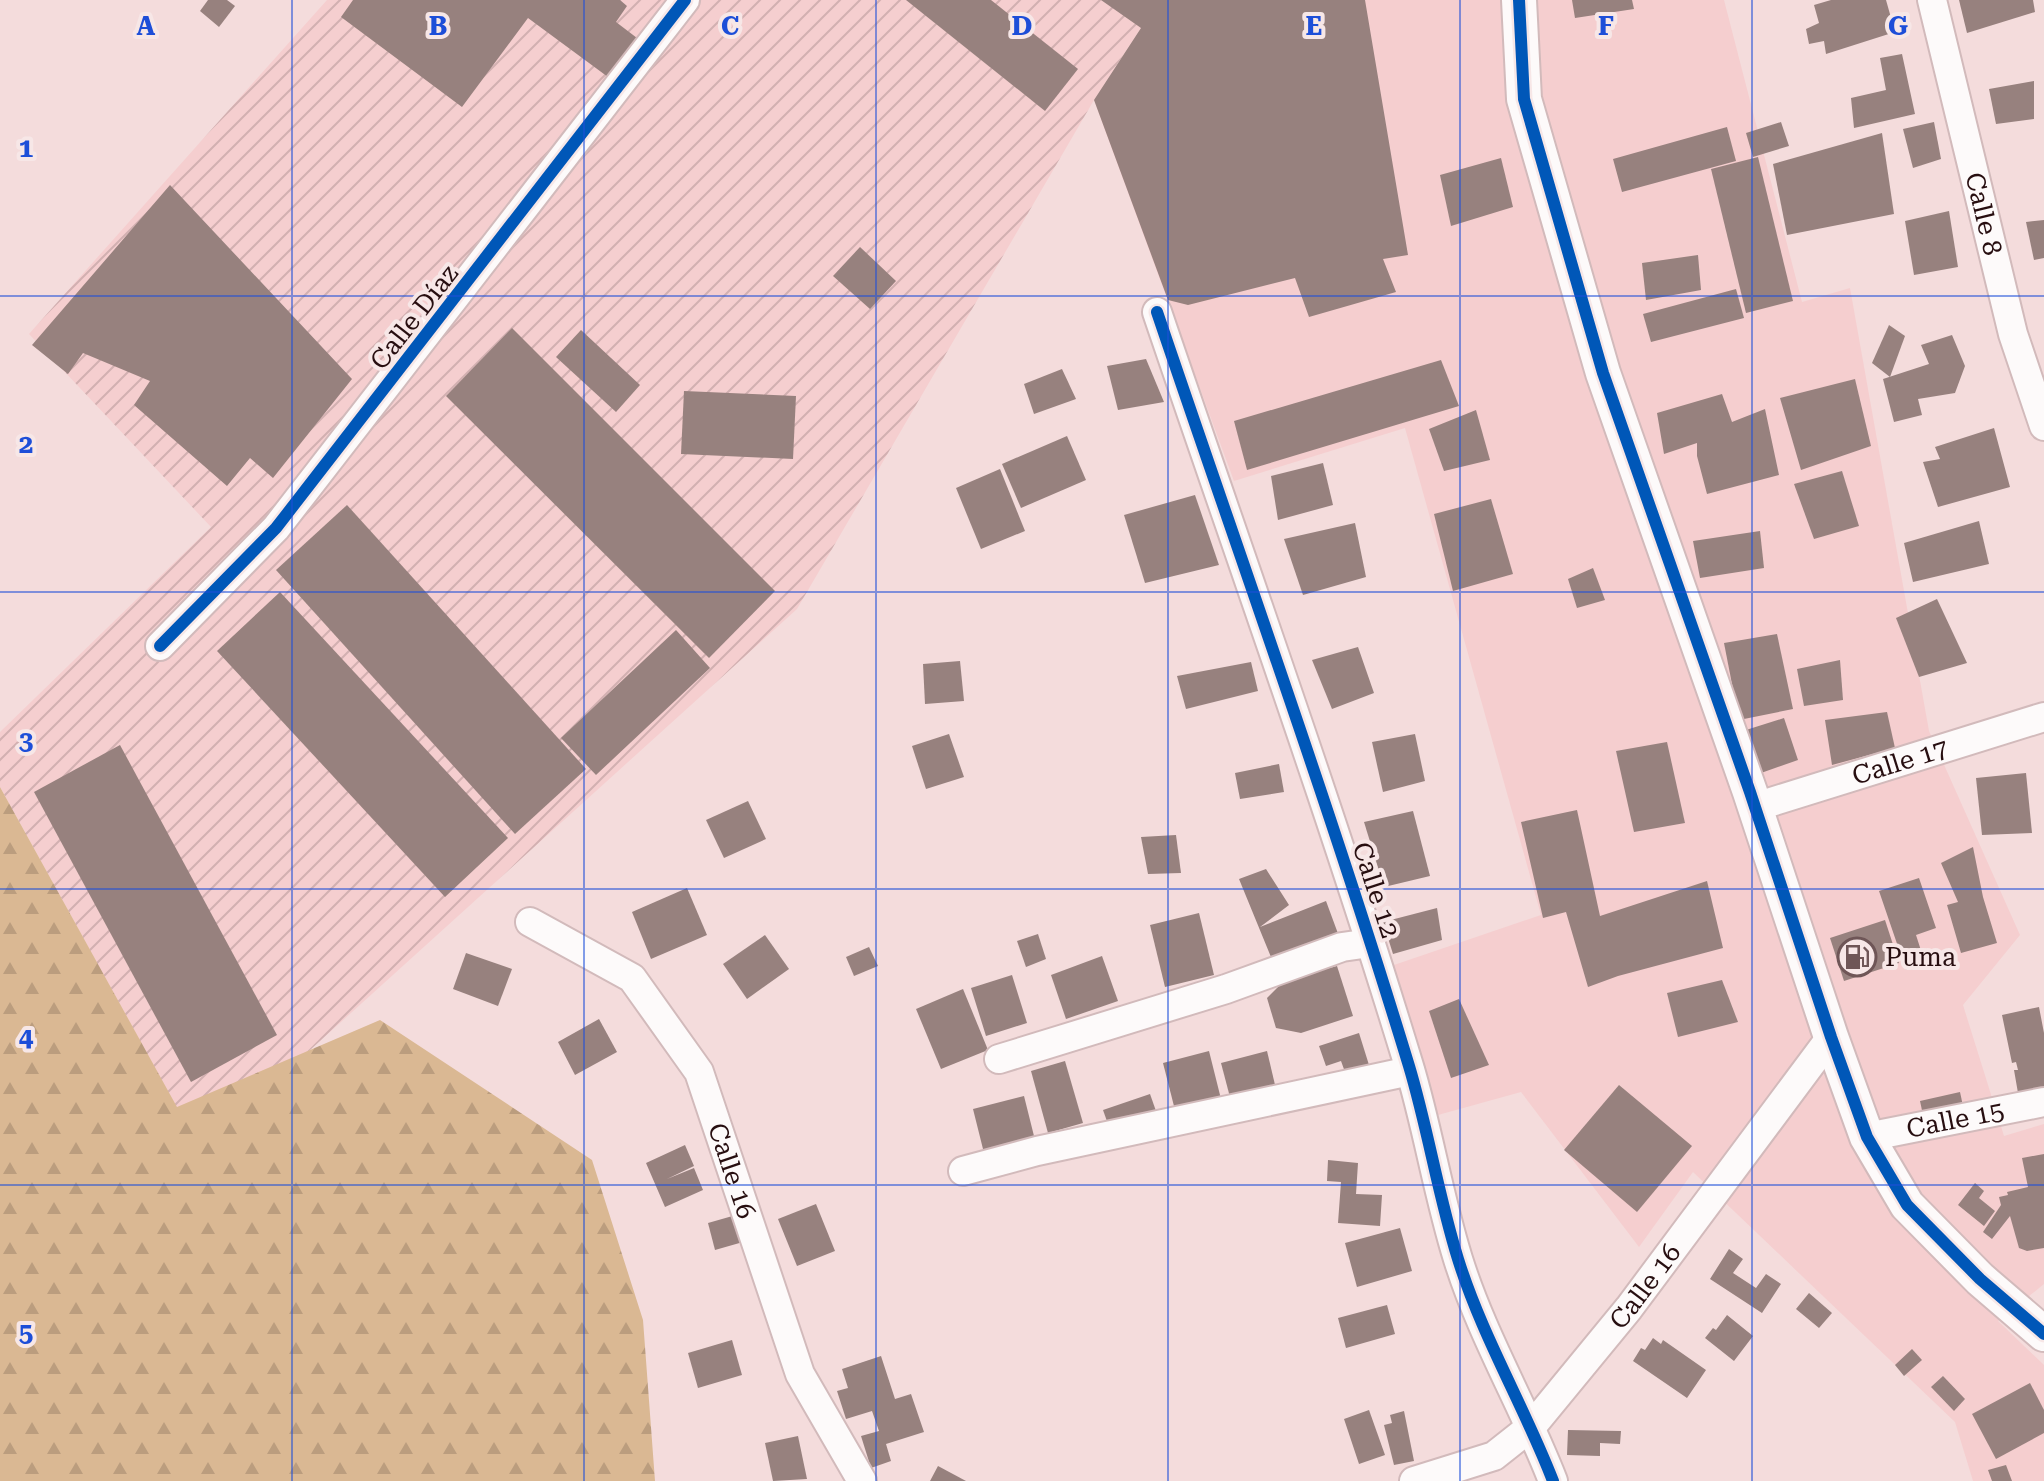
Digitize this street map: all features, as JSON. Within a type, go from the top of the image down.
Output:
[{"type":"street","name":"Calle Díaz","points":[[160,646],[276,528],[685,0]]},
{"type":"street","points":[[1519,0],[1524,99],[1603,373],[1867,1137],[1907,1205],[1980,1279],[2044,1334]]},
{"type":"street","name":"Calle 8","points":[[1932,0],[2013,334],[2044,426]]},
{"type":"street","name":"Calle 12","points":[[1157,312],[1370,943],[1410,1071],[1458,1260],[1508,1383],[1532,1426],[1553,1481]]},
{"type":"street","name":"Calle 17","points":[[1755,807],[2044,717]]},
{"type":"street","name":"Calle 16","points":[[530,922],[632,978],[699,1072],[800,1374],[862,1481]]},
{"type":"street","points":[[999,1059],[1226,989],[1342,947],[1370,943]]},
{"type":"street","name":"Calle 16","points":[[1414,1481],[1494,1456],[1532,1426],[1629,1308],[1831,1037]]},
{"type":"street","points":[[963,1171],[1037,1151],[1410,1071]]},
{"type":"street","name":"Calle 15","points":[[1867,1137],[2044,1102]]},
{"type":"shaded area","points":[[327,0],[1159,0],[1094,100],[797,609],[309,1051],[177,1108],[0,787],[0,732],[211,527],[29,334]]},
{"type":"shaded area","points":[[1159,0],[1724,0],[1802,302],[1850,288],[1929,731],[2020,935],[1963,1005],[2004,1136],[2044,1124],[2044,1284],[1998,1321],[2044,1365],[2044,1481],[1973,1481],[1955,1422],[1693,1172],[1639,1247],[1521,1092],[1438,1115],[1391,966],[1541,915],[1405,428],[1234,481],[1094,100]]},
{"type":"green space","points":[[0,787],[177,1107],[380,1020],[592,1160],[643,1320],[655,1481],[0,1481]]},
{"type":"building","points":[[208,0],[227,0],[235,6],[219,27],[200,11]]},
{"type":"building","points":[[353,0],[620,0],[627,6],[616,22],[637,38],[608,77],[528,18],[462,107],[341,17]]},
{"type":"building","points":[[906,0],[991,0],[1078,69],[1045,111]]},
{"type":"building","points":[[1101,0],[1365,0],[1408,255],[1383,259],[1396,292],[1309,317],[1295,278],[1188,305],[1168,300],[1094,100],[1141,28]]},
{"type":"building","points":[[1572,0],[1632,0],[1634,9],[1575,18]]},
{"type":"building","points":[[1831,0],[1886,0],[1895,32],[1826,54],[1824,41],[1809,44],[1806,29],[1819,23],[1814,5]]},
{"type":"building","points":[[1959,0],[2033,0],[2035,12],[1967,33]]},
{"type":"building","points":[[1902,54],[1915,114],[1854,128],[1851,98],[1886,90],[1880,58]]},
{"type":"building","points":[[2034,81],[2034,119],[1996,124],[1989,89]]},
{"type":"building","points":[[1781,122],[1789,146],[1753,157],[1746,133]]},
{"type":"building","points":[[1934,122],[1941,159],[1913,168],[1903,129]]},
{"type":"building","points":[[1727,127],[1736,161],[1622,192],[1613,159]]},
{"type":"building","points":[[1882,133],[1894,214],[1787,235],[1773,164]]},
{"type":"building","points":[[1758,157],[1793,301],[1746,313],[1711,169]]},
{"type":"building","points":[[1501,158],[1513,207],[1451,226],[1440,175]]},
{"type":"building","points":[[170,185],[352,379],[273,478],[250,458],[227,486],[134,405],[150,381],[83,353],[68,374],[32,345]]},
{"type":"building","points":[[1949,211],[1958,267],[1914,275],[1905,221]]},
{"type":"building","points":[[2044,220],[2044,258],[2034,260],[2026,222]]},
{"type":"building","points":[[860,247],[896,281],[870,309],[833,276]]},
{"type":"building","points":[[1698,255],[1701,290],[1646,300],[1642,263]]},
{"type":"building","points":[[1736,289],[1744,318],[1651,342],[1643,314]]},
{"type":"building","points":[[1889,325],[1905,336],[1890,377],[1872,363]]},
{"type":"building","points":[[512,328],[775,591],[709,658],[446,396]]},
{"type":"building","points":[[581,330],[640,385],[616,412],[556,357]]},
{"type":"building","points":[[1952,335],[1965,366],[1955,393],[1918,399],[1922,415],[1894,422],[1883,379],[1929,364],[1921,345]]},
{"type":"building","points":[[1146,359],[1164,402],[1118,410],[1107,366]]},
{"type":"building","points":[[1441,360],[1459,406],[1247,470],[1234,421]]},
{"type":"building","points":[[1062,369],[1076,399],[1034,414],[1024,384]]},
{"type":"building","points":[[1855,379],[1871,446],[1801,470],[1780,398]]},
{"type":"building","points":[[684,391],[796,396],[793,459],[681,454]]},
{"type":"building","points":[[1722,394],[1732,422],[1765,409],[1779,475],[1707,494],[1697,456],[1697,443],[1664,454],[1657,413]]},
{"type":"building","points":[[1476,410],[1490,460],[1444,471],[1429,429]]},
{"type":"building","points":[[1994,428],[2010,487],[1938,507],[1923,462],[1940,459],[1935,447]]},
{"type":"building","points":[[1067,436],[1086,480],[1021,508],[1002,464]]},
{"type":"building","points":[[1323,463],[1333,505],[1278,520],[1271,476]]},
{"type":"building","points":[[1000,469],[1025,531],[981,549],[956,488]]},
{"type":"building","points":[[1842,471],[1859,526],[1814,539],[1794,484]]},
{"type":"building","points":[[1195,495],[1219,565],[1145,583],[1124,515]]},
{"type":"building","points":[[1491,499],[1513,574],[1453,591],[1434,514]]},
{"type":"building","points":[[347,505],[586,769],[515,834],[276,570]]},
{"type":"building","points":[[1979,521],[1989,564],[1913,582],[1904,543]]},
{"type":"building","points":[[1355,523],[1366,577],[1303,595],[1284,539]]},
{"type":"building","points":[[1760,531],[1764,568],[1700,578],[1693,541]]},
{"type":"building","points":[[1593,568],[1605,600],[1577,608],[1568,579]]},
{"type":"building","points":[[280,592],[508,838],[445,897],[217,651]]},
{"type":"building","points":[[1937,599],[1967,663],[1919,677],[1896,618]]},
{"type":"building","points":[[676,630],[710,668],[596,775],[561,738]]},
{"type":"building","points":[[1777,634],[1793,709],[1739,720],[1724,643]]},
{"type":"building","points":[[1358,647],[1374,693],[1332,709],[1312,660]]},
{"type":"building","points":[[1840,660],[1843,700],[1804,706],[1797,669]]},
{"type":"building","points":[[960,661],[964,701],[925,704],[923,664]]},
{"type":"building","points":[[1251,662],[1258,691],[1186,709],[1177,676]]},
{"type":"building","points":[[1887,712],[1895,748],[1832,765],[1825,720]]},
{"type":"building","points":[[1784,718],[1798,760],[1761,773],[1746,730]]},
{"type":"building","points":[[949,734],[964,777],[926,789],[912,746]]},
{"type":"building","points":[[1415,734],[1425,781],[1383,792],[1372,742]]},
{"type":"building","points":[[1667,742],[1685,823],[1634,832],[1616,751]]},
{"type":"building","points":[[120,745],[277,1035],[191,1082],[34,792]]},
{"type":"building","points":[[1279,764],[1284,792],[1240,799],[1235,773]]},
{"type":"building","points":[[2026,773],[2032,833],[1982,835],[1976,778]]},
{"type":"building","points":[[748,801],[766,839],[724,858],[706,820]]},
{"type":"building","points":[[1577,810],[1600,916],[1707,881],[1723,948],[1588,987],[1566,912],[1543,918],[1521,822]]},
{"type":"building","points":[[1413,811],[1430,876],[1384,887],[1364,822]]},
{"type":"building","points":[[1176,835],[1181,873],[1148,874],[1141,837]]},
{"type":"building","points":[[1973,847],[1983,897],[1997,943],[1961,953],[1947,905],[1958,902],[1941,863]]},
{"type":"building","points":[[1266,869],[1289,905],[1260,927],[1326,901],[1340,939],[1273,962],[1239,879]]},
{"type":"building","points":[[1919,878],[1936,928],[1916,935],[1925,963],[1906,970],[1879,891]]},
{"type":"building","points":[[687,888],[707,935],[651,959],[632,912]]},
{"type":"building","points":[[1437,908],[1442,940],[1393,954],[1383,922]]},
{"type":"building","points":[[1199,913],[1214,975],[1165,987],[1150,925]]},
{"type":"building","points":[[1885,920],[1899,963],[1844,981],[1830,938]]},
{"type":"building","points":[[1038,934],[1046,959],[1026,967],[1017,941]]},
{"type":"building","points":[[765,935],[789,969],[747,999],[723,964]]},
{"type":"building","points":[[869,947],[878,966],[854,976],[846,957]]},
{"type":"building","points":[[466,953],[512,969],[498,1006],[453,989]]},
{"type":"building","points":[[1102,956],[1118,1001],[1066,1019],[1051,975]]},
{"type":"building","points":[[1337,966],[1353,1016],[1301,1033],[1276,1028],[1267,998],[1285,980]]},
{"type":"building","points":[[1012,975],[1027,1023],[986,1036],[971,988]]},
{"type":"building","points":[[1722,980],[1738,1022],[1678,1037],[1667,993]]},
{"type":"building","points":[[963,989],[988,1050],[941,1069],[916,1009]]},
{"type":"building","points":[[1459,999],[1489,1065],[1451,1078],[1429,1011]]},
{"type":"building","points":[[2039,1007],[2044,1033],[2044,1088],[2018,1093],[2014,1070],[2018,1070],[2016,1062],[2012,1063],[2002,1015]]},
{"type":"building","points":[[599,1019],[617,1052],[575,1075],[558,1042]]},
{"type":"building","points":[[1359,1033],[1369,1065],[1345,1072],[1341,1061],[1326,1066],[1319,1046]]},
{"type":"building","points":[[1209,1051],[1221,1099],[1175,1110],[1163,1063]]},
{"type":"building","points":[[1267,1051],[1276,1089],[1231,1101],[1221,1063]]},
{"type":"building","points":[[1065,1061],[1083,1123],[1048,1133],[1031,1071]]},
{"type":"building","points":[[1619,1085],[1692,1146],[1637,1212],[1564,1150]]},
{"type":"building","points":[[1960,1092],[1963,1106],[1923,1115],[1920,1101]]},
{"type":"building","points":[[1150,1094],[1156,1111],[1109,1127],[1103,1110]]},
{"type":"building","points":[[1024,1096],[1036,1144],[985,1157],[973,1109]]},
{"type":"building","points":[[685,1145],[694,1166],[667,1179],[694,1168],[703,1190],[665,1207],[646,1163]]},
{"type":"building","points":[[2044,1154],[2044,1248],[2027,1251],[2019,1248],[2010,1216],[1992,1239],[1983,1232],[2001,1205],[1999,1197],[2028,1187],[2022,1158]]},
{"type":"building","points":[[1328,1160],[1358,1163],[1356,1194],[1382,1195],[1380,1226],[1338,1223],[1341,1182],[1327,1181]]},
{"type":"building","points":[[1975,1183],[1984,1191],[1979,1198],[1995,1211],[1984,1226],[1958,1205]]},
{"type":"building","points":[[816,1204],[835,1251],[797,1266],[778,1219]]},
{"type":"building","points":[[736,1215],[743,1242],[715,1250],[708,1223]]},
{"type":"building","points":[[1400,1228],[1412,1271],[1357,1287],[1345,1243]]},
{"type":"building","points":[[1729,1249],[1743,1259],[1733,1273],[1756,1288],[1766,1274],[1781,1284],[1762,1313],[1710,1279]]},
{"type":"building","points":[[1809,1293],[1832,1313],[1819,1328],[1796,1309]]},
{"type":"building","points":[[1387,1305],[1395,1334],[1346,1348],[1338,1318]]},
{"type":"building","points":[[1727,1315],[1753,1336],[1734,1361],[1705,1338],[1713,1328],[1716,1330]]},
{"type":"building","points":[[1653,1338],[1661,1344],[1663,1340],[1706,1370],[1687,1398],[1633,1361],[1641,1348],[1645,1350]]},
{"type":"building","points":[[732,1340],[742,1375],[698,1388],[688,1353]]},
{"type":"building","points":[[1912,1349],[1922,1360],[1904,1376],[1895,1365]]},
{"type":"building","points":[[881,1356],[895,1399],[911,1394],[924,1432],[886,1444],[891,1461],[871,1468],[861,1436],[879,1431],[872,1411],[846,1419],[837,1391],[848,1388],[842,1369]]},
{"type":"building","points":[[1943,1376],[1965,1399],[1954,1411],[1931,1387]]},
{"type":"building","points":[[2030,1383],[2044,1410],[2044,1433],[1996,1459],[1972,1414]]},
{"type":"building","points":[[1369,1410],[1385,1455],[1359,1464],[1344,1419]]},
{"type":"building","points":[[1404,1411],[1414,1461],[1394,1465],[1384,1425],[1392,1423],[1390,1415]]},
{"type":"building","points":[[1568,1430],[1621,1431],[1620,1444],[1600,1443],[1600,1456],[1567,1455]]},
{"type":"building","points":[[798,1436],[807,1479],[773,1481],[765,1443]]},
{"type":"building","points":[[2006,1465],[2012,1481],[1992,1481],[1988,1470]]},
{"type":"building","points":[[938,1466],[966,1481],[930,1481]]},
{"type":"cycle path","points":[[160,646],[276,528],[685,0]]},
{"type":"cycle path","points":[[1519,0],[1524,99],[1603,373],[1867,1137],[1907,1205],[1980,1279],[2044,1334]]},
{"type":"cycle path","points":[[1157,312],[1380,971],[1416,1090],[1458,1259],[1479,1316],[1553,1481]]},
{"type":"place","name":"Puma","points":[[1857,957]]}]
